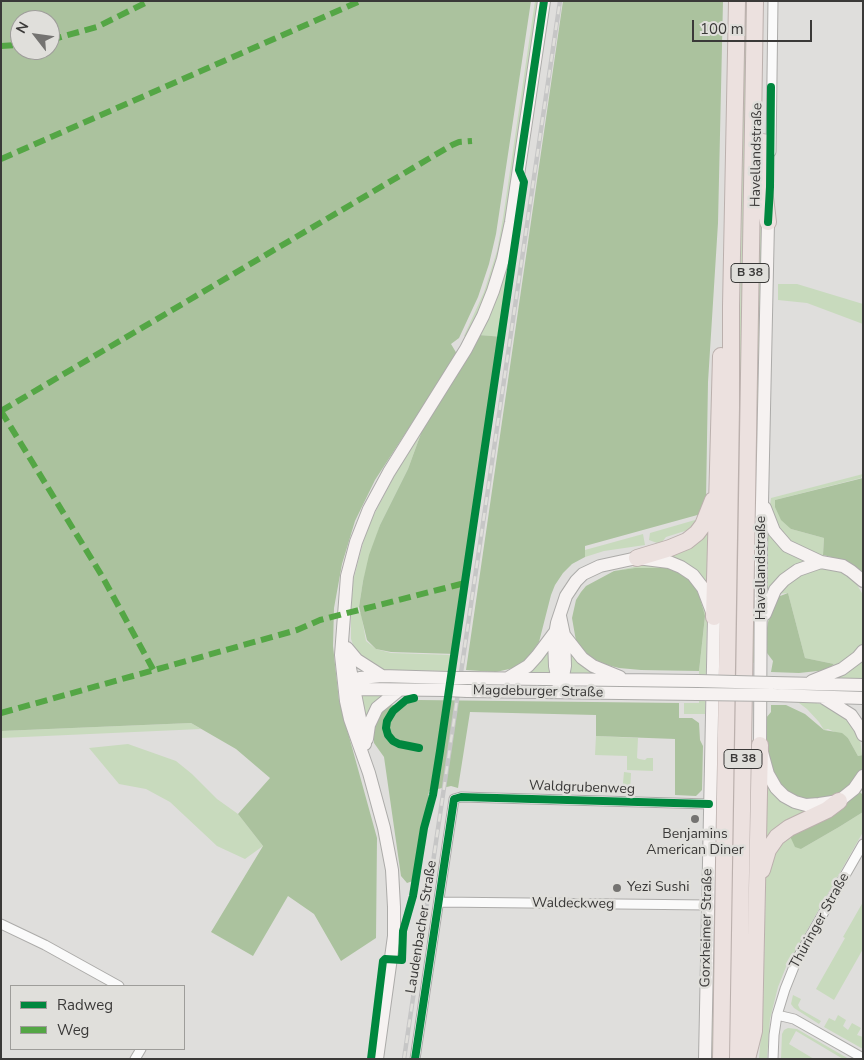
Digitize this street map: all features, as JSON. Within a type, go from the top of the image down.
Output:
[{"type":"highway","name":"B 38","points":[[721,1059],[736,1]]},
{"type":"highway","name":"B 38","points":[[738,1059],[755,1]]},
{"type":"highway","points":[[753,86],[762,116],[764,189],[768,222]]},
{"type":"highway","points":[[714,616],[722,336],[731,306]]},
{"type":"highway","points":[[637,558],[670,548],[687,540],[697,532],[708,516],[717,491]]},
{"type":"highway","points":[[747,1059],[754,1031],[760,745]]},
{"type":"highway","points":[[757,884],[768,850],[778,837],[789,828],[827,810],[839,801]]},
{"type":"main road","points":[[369,773],[366,746],[341,655],[344,644],[343,615],[347,576],[356,542],[369,509],[389,472],[466,349],[483,316],[493,290],[503,259],[511,222],[544,1]]},
{"type":"main road","name":"Havellandstraße","points":[[760,745],[762,498],[768,222]]},
{"type":"main road","points":[[762,498],[772,527],[781,541],[793,550],[821,562],[843,566],[863,581]]},
{"type":"main road","points":[[560,692],[560,679],[565,666],[560,633],[560,614],[570,588],[583,574],[600,566],[637,558],[669,562],[681,567],[693,576],[703,588],[714,616]]},
{"type":"main road","points":[[762,626],[768,604],[775,590],[784,580],[798,570],[821,562]]},
{"type":"main road","name":"Gorxheimer Straße","points":[[705,1059],[714,616]]},
{"type":"main road","points":[[508,678],[528,666],[560,633]]},
{"type":"main road","points":[[560,633],[593,666],[627,680]]},
{"type":"main road","points":[[344,644],[357,660],[382,676]]},
{"type":"main road","points":[[804,683],[842,669],[858,657],[863,650]]},
{"type":"main road","name":"Magdeburger Straße","points":[[350,683],[360,678],[382,676],[447,684],[560,692],[697,688],[773,689],[822,696],[863,698]]},
{"type":"main road","name":"Magdeburger Straße","points":[[468,684],[508,678],[627,680],[697,688]]},
{"type":"main road","points":[[350,683],[350,720],[369,773],[392,870],[394,936],[398,960],[385,1059]]},
{"type":"main road","name":"Magdeburger Straße","points":[[350,683],[361,689],[399,690],[447,684]]},
{"type":"main road","name":"Magdeburger Straße","points":[[773,689],[804,683],[863,685]]},
{"type":"main road","points":[[366,746],[369,725],[377,708],[399,690]]},
{"type":"main road","points":[[822,696],[851,715],[863,735]]},
{"type":"main road","name":"B 38","points":[[760,745],[768,774],[776,788],[784,796],[795,802],[806,804],[839,801]]},
{"type":"main road","points":[[839,801],[858,783]]},
{"type":"main road","points":[[377,1059],[394,936]]},
{"type":"street","name":"Havellandstraße","points":[[768,222],[773,1]]},
{"type":"street","name":"Waldgrubenweg","points":[[454,799],[468,797],[709,804]]},
{"type":"street","name":"Laudenbacher Straße","points":[[415,1059],[454,799]]},
{"type":"street","name":"Thüringer Straße","points":[[773,1059],[774,1035],[778,1015],[785,988],[797,958],[863,844]]},
{"type":"street","name":"Waldeckweg","points":[[439,902],[708,905]]},
{"type":"street","points":[[1,924],[45,945],[117,985]]},
{"type":"street","points":[[778,1015],[794,1019],[863,1058]]},
{"type":"green space","points":[[1,1],[531,1],[496,234],[489,264],[478,297],[459,338],[451,344],[457,354],[375,480],[355,521],[342,564],[334,608],[333,646],[339,700],[377,838],[376,938],[341,961],[314,914],[288,896],[253,956],[211,932],[263,846],[238,814],[270,778],[236,749],[191,723],[1,731]]},
{"type":"green space","points":[[535,1],[539,1],[526,94],[523,98],[521,109],[523,113],[501,251],[487,293],[467,337],[464,336],[484,292],[497,251]]},
{"type":"green space","points":[[563,1],[723,1],[718,223],[708,382],[706,499],[701,514],[585,546],[585,557],[572,564],[555,585],[539,642],[527,659],[518,667],[496,672],[466,670]]},
{"type":"green space","points":[[745,2],[748,2],[731,1059],[728,1059]]},
{"type":"green space","points":[[523,182],[500,337],[479,335]]},
{"type":"green space","points":[[759,189],[762,209],[755,663],[751,663]]},
{"type":"green space","points":[[778,284],[797,284],[863,304],[863,324],[807,303],[778,300]]},
{"type":"green space","points":[[479,335],[503,337],[456,654],[391,652],[376,649],[367,640],[359,607],[369,555],[380,525],[408,469],[423,428]]},
{"type":"green space","points":[[423,428],[408,469],[380,525],[363,581],[359,607],[351,609],[353,581],[367,528],[401,463]]},
{"type":"green space","points":[[863,474],[861,478],[775,500],[791,529],[824,538],[823,555],[856,583],[863,595],[863,680],[829,678],[827,671],[834,664],[805,658],[788,593],[766,595],[767,529],[771,498]]},
{"type":"green space","points":[[863,478],[863,573],[839,559],[823,555],[824,538],[791,529],[781,520],[775,507],[775,500]]},
{"type":"green space","points":[[711,517],[712,595],[655,554]]},
{"type":"green space","points":[[695,520],[695,526],[666,537],[662,542],[657,543],[649,540],[650,533]]},
{"type":"green space","points":[[643,534],[645,545],[604,551],[585,557],[585,550]]},
{"type":"green space","points":[[648,564],[660,564],[692,579],[705,605],[707,619],[705,714],[684,714],[684,703],[699,703],[699,671],[705,616],[666,568],[635,568],[614,571]]},
{"type":"green space","points":[[635,568],[666,568],[677,571],[692,582],[699,595],[705,616],[699,671],[619,668],[603,664],[588,655],[576,641],[572,618],[576,600],[581,592],[586,586],[614,571]]},
{"type":"green space","points":[[788,593],[805,658],[834,664],[827,670],[799,673],[771,672],[773,661],[767,653],[767,628],[770,612],[775,598]]},
{"type":"green space","points":[[361,613],[366,641],[376,649],[391,653],[452,655],[450,671],[384,670],[372,665],[355,650],[351,639],[351,615]]},
{"type":"green space","points":[[548,645],[551,672],[549,674],[527,673]]},
{"type":"green space","points":[[569,649],[599,674],[570,674]]},
{"type":"green space","points":[[358,693],[387,693],[366,725]]},
{"type":"green space","points":[[419,700],[679,703],[679,718],[692,718],[699,723],[700,740],[703,746],[702,790],[696,796],[675,795],[675,739],[596,736],[596,715],[470,712],[458,788],[451,786],[429,791],[426,813],[421,827],[413,881],[407,883],[401,876],[384,757],[374,743],[374,730],[377,718],[383,707]]},
{"type":"green space","points":[[791,701],[825,705],[846,716],[860,739],[862,755],[858,756],[848,738],[828,729],[824,730],[807,709],[799,703]]},
{"type":"green space","points":[[717,704],[719,704],[714,1059],[711,1059]]},
{"type":"green space","points":[[771,705],[786,705],[805,714],[824,730],[842,733],[848,738],[858,756],[863,755],[863,789],[860,792],[863,795],[863,812],[801,849],[795,847],[789,834],[834,812],[800,800],[780,788],[771,774],[766,742],[766,718],[771,712]]},
{"type":"green space","points":[[191,723],[201,729],[1,738],[1,731]]},
{"type":"green space","points":[[596,736],[638,738],[637,758],[645,760],[653,758],[653,771],[627,770],[627,756],[595,755]]},
{"type":"green space","points":[[128,744],[176,761],[217,799],[238,814],[263,846],[245,859],[217,846],[170,802],[146,789],[119,784],[89,748]]},
{"type":"green space","points":[[624,772],[631,773],[630,794],[622,794]]},
{"type":"green space","points":[[763,775],[815,809],[762,850]]},
{"type":"green space","points":[[863,812],[863,832],[786,967],[778,987],[770,1019],[767,1059],[759,1059],[763,1009],[766,877],[772,856],[789,834],[801,849]]},
{"type":"green space","points":[[863,902],[863,949],[834,1000],[816,989]]},
{"type":"green space","points":[[793,995],[801,999],[798,1005],[800,1009],[821,1021],[819,1024],[794,1008],[791,1004]]},
{"type":"green space","points":[[838,1015],[846,1020],[843,1026],[848,1030],[852,1023],[861,1028],[857,1035],[863,1037],[863,1049],[824,1027],[829,1018],[835,1021]]},
{"type":"green space","points":[[788,1028],[797,1029],[849,1059],[843,1059],[796,1031],[789,1044],[814,1059],[781,1059],[782,1034]]},
{"type":"railway","points":[[404,1059],[560,1]]},
{"type":"marked path","points":[[60,37],[97,27],[149,1]]},
{"type":"marked path","points":[[1,159],[360,1]]},
{"type":"marked path","points":[[1,46],[10,46]]},
{"type":"marked path","points":[[1,411],[452,145],[459,142],[472,141]]},
{"type":"marked path","points":[[1,411],[102,576],[154,671]]},
{"type":"marked path","points":[[1,713],[297,630],[320,620],[465,583]]},
{"type":"cycle path","points":[[371,1059],[383,961],[385,959],[402,960],[403,931],[413,896],[424,828],[433,795],[524,182],[519,170],[544,1]]},
{"type":"cycle path","points":[[768,222],[771,87]]},
{"type":"cycle path","points":[[414,698],[406,700],[393,711],[387,721],[386,728],[388,735],[393,741],[419,748]]},
{"type":"cycle path","points":[[415,1059],[454,799],[461,797],[709,804]]},
{"type":"place","name":"Benjamins American Diner","points":[[695,819]]},
{"type":"place","name":"Yezi Sushi","points":[[617,888]]}]
